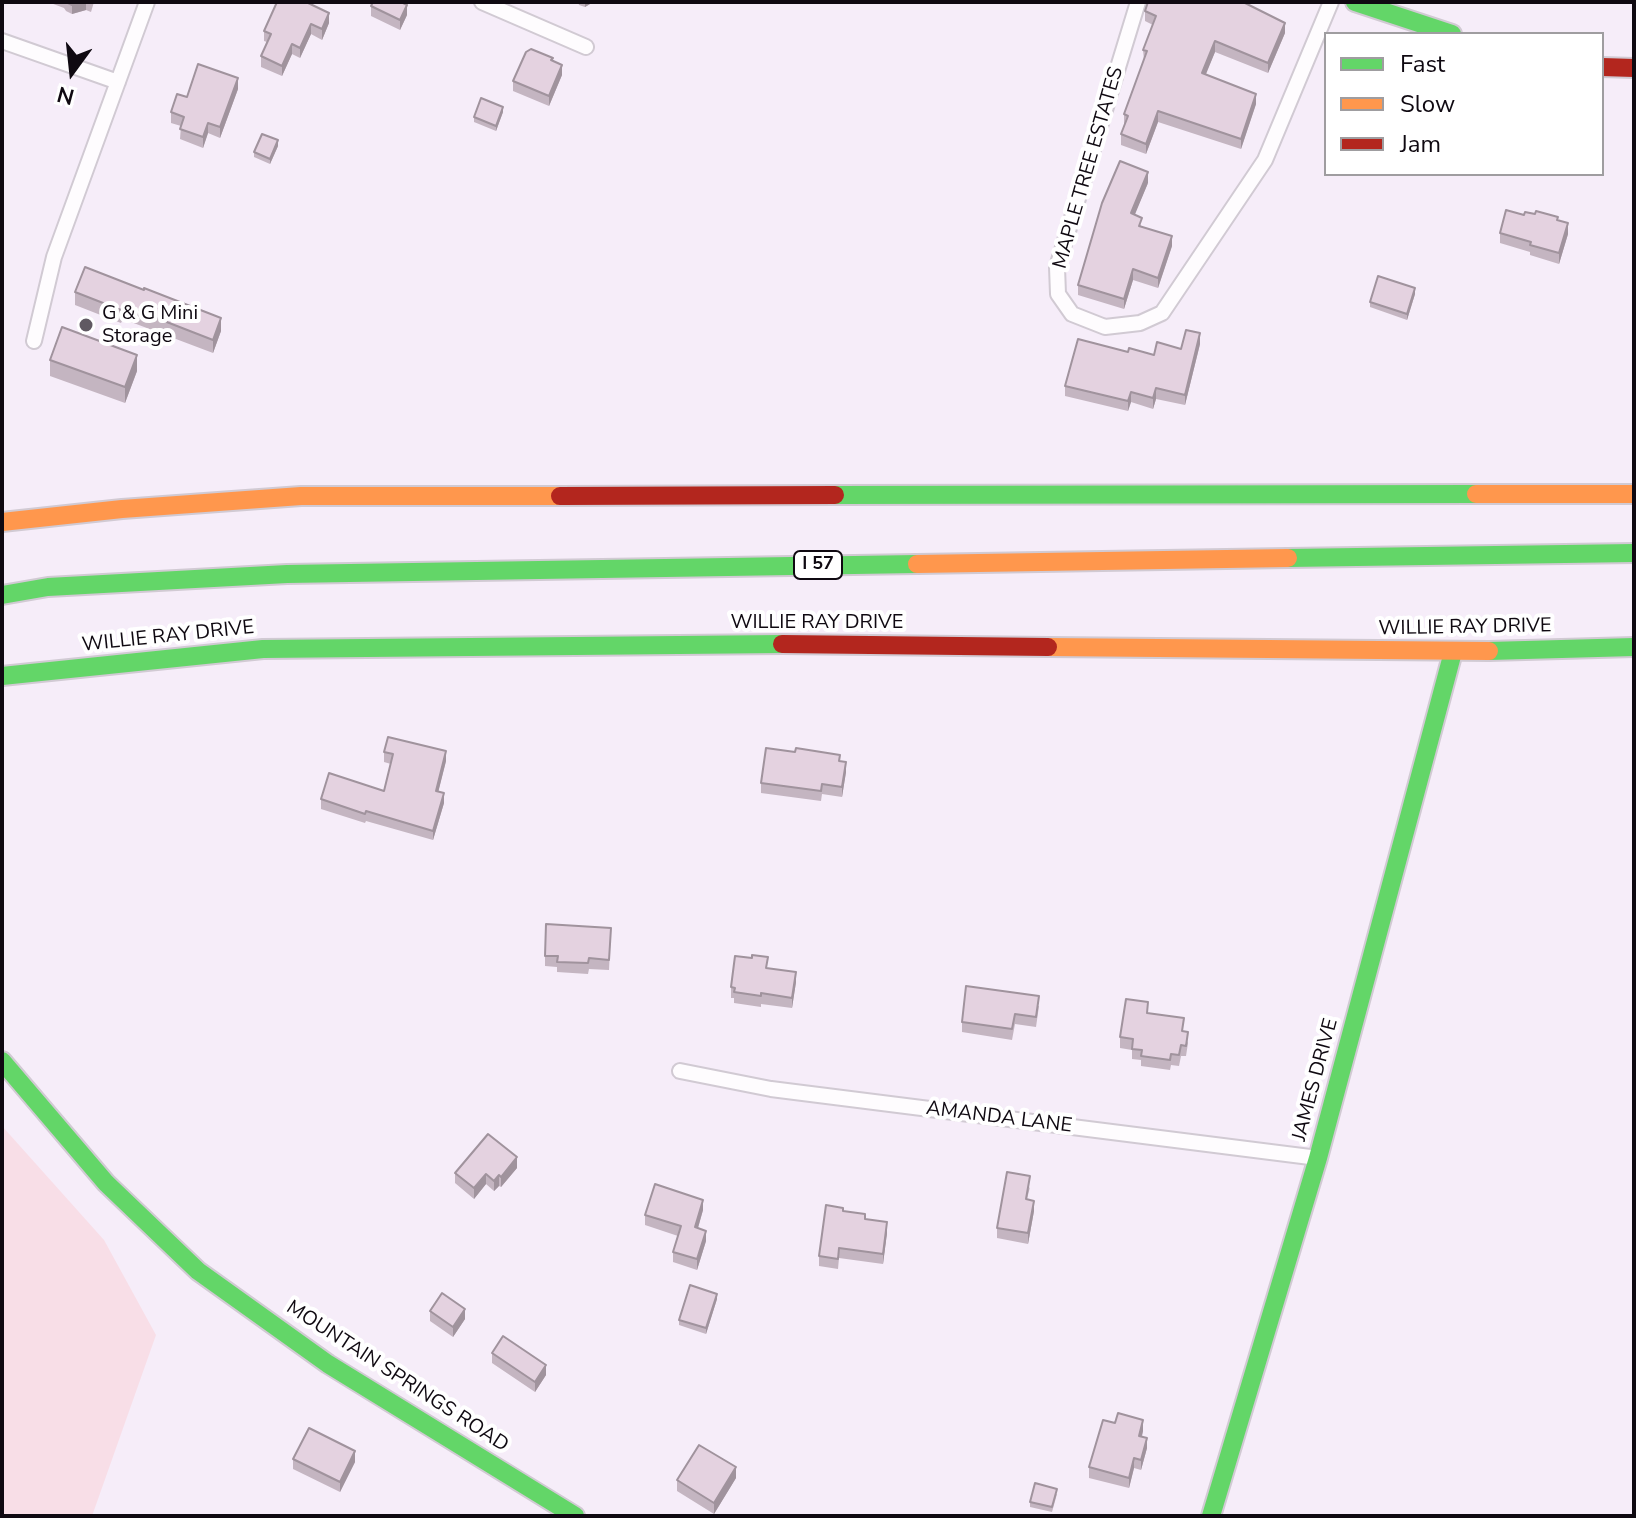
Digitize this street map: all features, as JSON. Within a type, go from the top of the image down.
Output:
[{"type":"main road","points":[[1355,2],[1446,32]]},
{"type":"main road","points":[[1604,67],[1634,68]]},
{"type":"main road","points":[[2,522],[122,509],[301,496],[1634,494]]},
{"type":"main road","name":"I 57","points":[[2,595],[48,587],[287,574],[1634,553]]},
{"type":"main road","name":"WILLIE RAY DRIVE","points":[[2,676],[263,649],[780,644],[1453,652],[1634,647]]},
{"type":"main road","name":"JAMES DRIVE","points":[[1211,1516],[1318,1158],[1453,652]]},
{"type":"main road","name":"MOUNTAIN SPRINGS ROAD","points":[[2,1061],[106,1183],[198,1271],[328,1364],[575,1516]]},
{"type":"street","points":[[34,341],[54,257],[147,2]]},
{"type":"street","points":[[482,2],[586,47]]},
{"type":"street","name":"MAPLE TREE ESTATES","points":[[1138,2],[1057,267],[1058,294],[1072,314],[1105,327],[1140,323],[1162,313],[1265,160],[1331,2]]},
{"type":"street","points":[[2,41],[118,82]]},
{"type":"street","name":"AMANDA LANE","points":[[680,1071],[771,1089],[1318,1158]]},
{"type":"shaded area","points":[[2,1126],[104,1240],[156,1335],[92,1516],[2,1516]]},
{"type":"building","points":[[277,2],[306,2],[329,13],[322,29],[311,24],[300,48],[292,44],[282,66],[261,56],[271,34],[264,31]]},
{"type":"building","points":[[373,2],[401,2],[407,5],[400,20],[371,6]]},
{"type":"building","points":[[1148,2],[1243,2],[1285,23],[1268,63],[1215,41],[1202,73],[1256,94],[1241,139],[1158,111],[1146,144],[1121,134],[1128,116],[1124,114],[1156,16],[1145,11]]},
{"type":"building","points":[[531,49],[562,65],[549,96],[513,81],[526,52]]},
{"type":"building","points":[[198,64],[238,78],[220,127],[208,123],[203,137],[180,129],[184,117],[171,112],[177,94],[187,97]]},
{"type":"building","points":[[481,98],[503,107],[496,126],[474,117]]},
{"type":"building","points":[[262,134],[278,140],[270,159],[254,152]]},
{"type":"building","points":[[1120,161],[1148,172],[1131,213],[1142,218],[1139,226],[1172,236],[1158,278],[1133,269],[1124,299],[1078,285],[1102,203]]},
{"type":"building","points":[[1506,210],[1524,215],[1525,212],[1535,214],[1536,211],[1568,223],[1559,253],[1500,233]]},
{"type":"building","points":[[85,267],[221,318],[213,340],[123,305],[121,310],[75,292]]},
{"type":"building","points":[[1378,276],[1415,288],[1407,314],[1370,302]]},
{"type":"building","points":[[62,327],[137,355],[125,387],[50,360]]},
{"type":"building","points":[[1186,330],[1200,333],[1185,395],[1156,388],[1153,398],[1131,392],[1128,401],[1065,386],[1078,339],[1128,352],[1129,348],[1154,355],[1157,342],[1181,349]]},
{"type":"building","points":[[388,737],[446,751],[436,791],[444,793],[433,831],[321,799],[329,773],[384,791],[393,754],[384,752]]},
{"type":"building","points":[[766,748],[795,752],[796,748],[840,755],[839,761],[846,762],[842,787],[822,784],[821,791],[761,783]]},
{"type":"building","points":[[546,924],[611,928],[609,960],[589,958],[588,963],[557,962],[558,956],[545,956]]},
{"type":"building","points":[[752,955],[768,957],[766,968],[796,972],[792,998],[734,992],[735,988],[731,987],[735,956],[752,958]]},
{"type":"building","points":[[966,986],[1039,996],[1036,1017],[1015,1014],[1012,1029],[962,1022]]},
{"type":"building","points":[[1126,999],[1148,1002],[1147,1013],[1184,1018],[1182,1031],[1188,1032],[1186,1046],[1181,1045],[1179,1055],[1171,1054],[1170,1060],[1141,1056],[1142,1050],[1132,1049],[1133,1039],[1120,1037]]},
{"type":"building","points":[[488,1134],[517,1157],[501,1177],[499,1175],[494,1181],[486,1174],[474,1188],[455,1173]]},
{"type":"building","points":[[1007,1172],[1030,1176],[1026,1199],[1034,1201],[1028,1233],[997,1228]]},
{"type":"building","points":[[655,1184],[703,1200],[695,1227],[706,1231],[697,1259],[673,1252],[681,1226],[645,1215]]},
{"type":"building","points":[[826,1205],[865,1214],[865,1219],[887,1222],[883,1254],[839,1248],[838,1259],[819,1256]]},
{"type":"building","points":[[690,1285],[717,1294],[706,1328],[679,1320]]},
{"type":"building","points":[[442,1293],[465,1309],[453,1327],[430,1311]]},
{"type":"building","points":[[503,1336],[546,1365],[535,1382],[492,1353]]},
{"type":"building","points":[[1118,1413],[1143,1420],[1139,1436],[1147,1438],[1141,1460],[1134,1458],[1129,1478],[1089,1467],[1103,1420],[1115,1423]]},
{"type":"building","points":[[309,1428],[355,1451],[340,1482],[293,1459]]},
{"type":"building","points":[[699,1445],[736,1467],[714,1503],[677,1480]]},
{"type":"building","points":[[1035,1483],[1057,1489],[1052,1507],[1030,1502]]},
{"type":"traffic: fast","points":[[1355,2],[1446,32]]},
{"type":"traffic: fast","points":[[835,495],[1476,494]]},
{"type":"traffic: fast","points":[[1288,558],[1634,553]]},
{"type":"traffic: fast","points":[[2,595],[48,587],[287,574],[917,564]]},
{"type":"traffic: fast","points":[[2,676],[263,649],[782,644]]},
{"type":"traffic: fast","points":[[1489,651],[1634,647]]},
{"type":"traffic: fast","points":[[1211,1516],[1318,1158],[1453,652]]},
{"type":"traffic: fast","points":[[2,1061],[106,1183],[198,1271],[328,1364],[575,1516]]},
{"type":"traffic: slow","points":[[1476,494],[1634,494]]},
{"type":"traffic: slow","points":[[2,522],[122,509],[301,496],[560,496]]},
{"type":"traffic: slow","points":[[917,564],[1288,558]]},
{"type":"traffic: slow","points":[[1048,647],[1489,651]]},
{"type":"traffic: jam","points":[[1604,67],[1634,68]]},
{"type":"traffic: jam","points":[[560,496],[835,495]]},
{"type":"traffic: jam","points":[[782,644],[1048,647]]},
{"type":"place","name":"G & G Mini Storage","points":[[86,325]]}]
